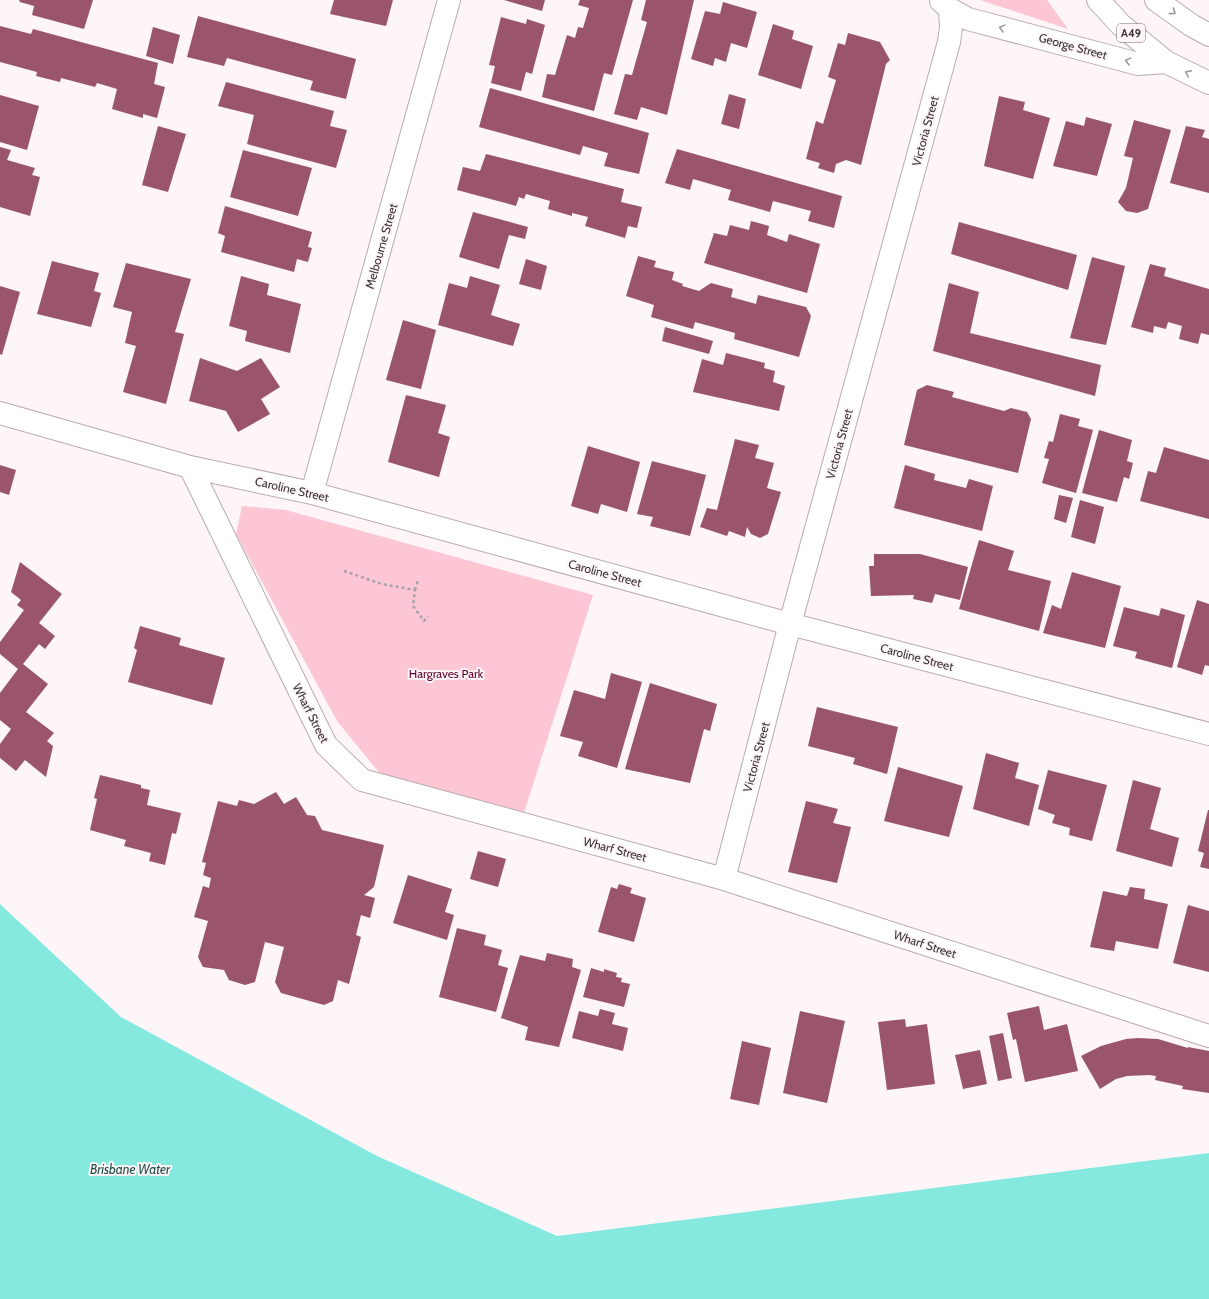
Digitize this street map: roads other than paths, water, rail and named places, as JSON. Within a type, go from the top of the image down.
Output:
[{"type":"main road","name":"Melbourne Street","points":[[312,493],[449,0]]},
{"type":"main road","name":"A49","points":[[1098,0],[1121,25],[1166,62],[1209,83]]},
{"type":"main road","points":[[1156,0],[1200,30]]},
{"type":"main road","name":"George Street","points":[[945,4],[968,19],[1138,64],[1166,62]]},
{"type":"main road","name":"Victoria Street","points":[[724,879],[790,624],[949,42],[951,27],[945,4]]},
{"type":"main road","name":"Caroline Street","points":[[0,413],[190,467],[312,493],[790,624],[1209,734]]},
{"type":"main road","name":"Wharf Street","points":[[190,467],[326,745],[362,780],[724,879],[1209,1036]]},
{"type":"water","name":"Brisbane Water","points":[[0,904],[121,1017],[377,1156],[557,1236],[1209,1153],[1209,1299],[0,1299]]},
{"type":"park label","name":"Hargraves Park","points":[[446,673]]}]
